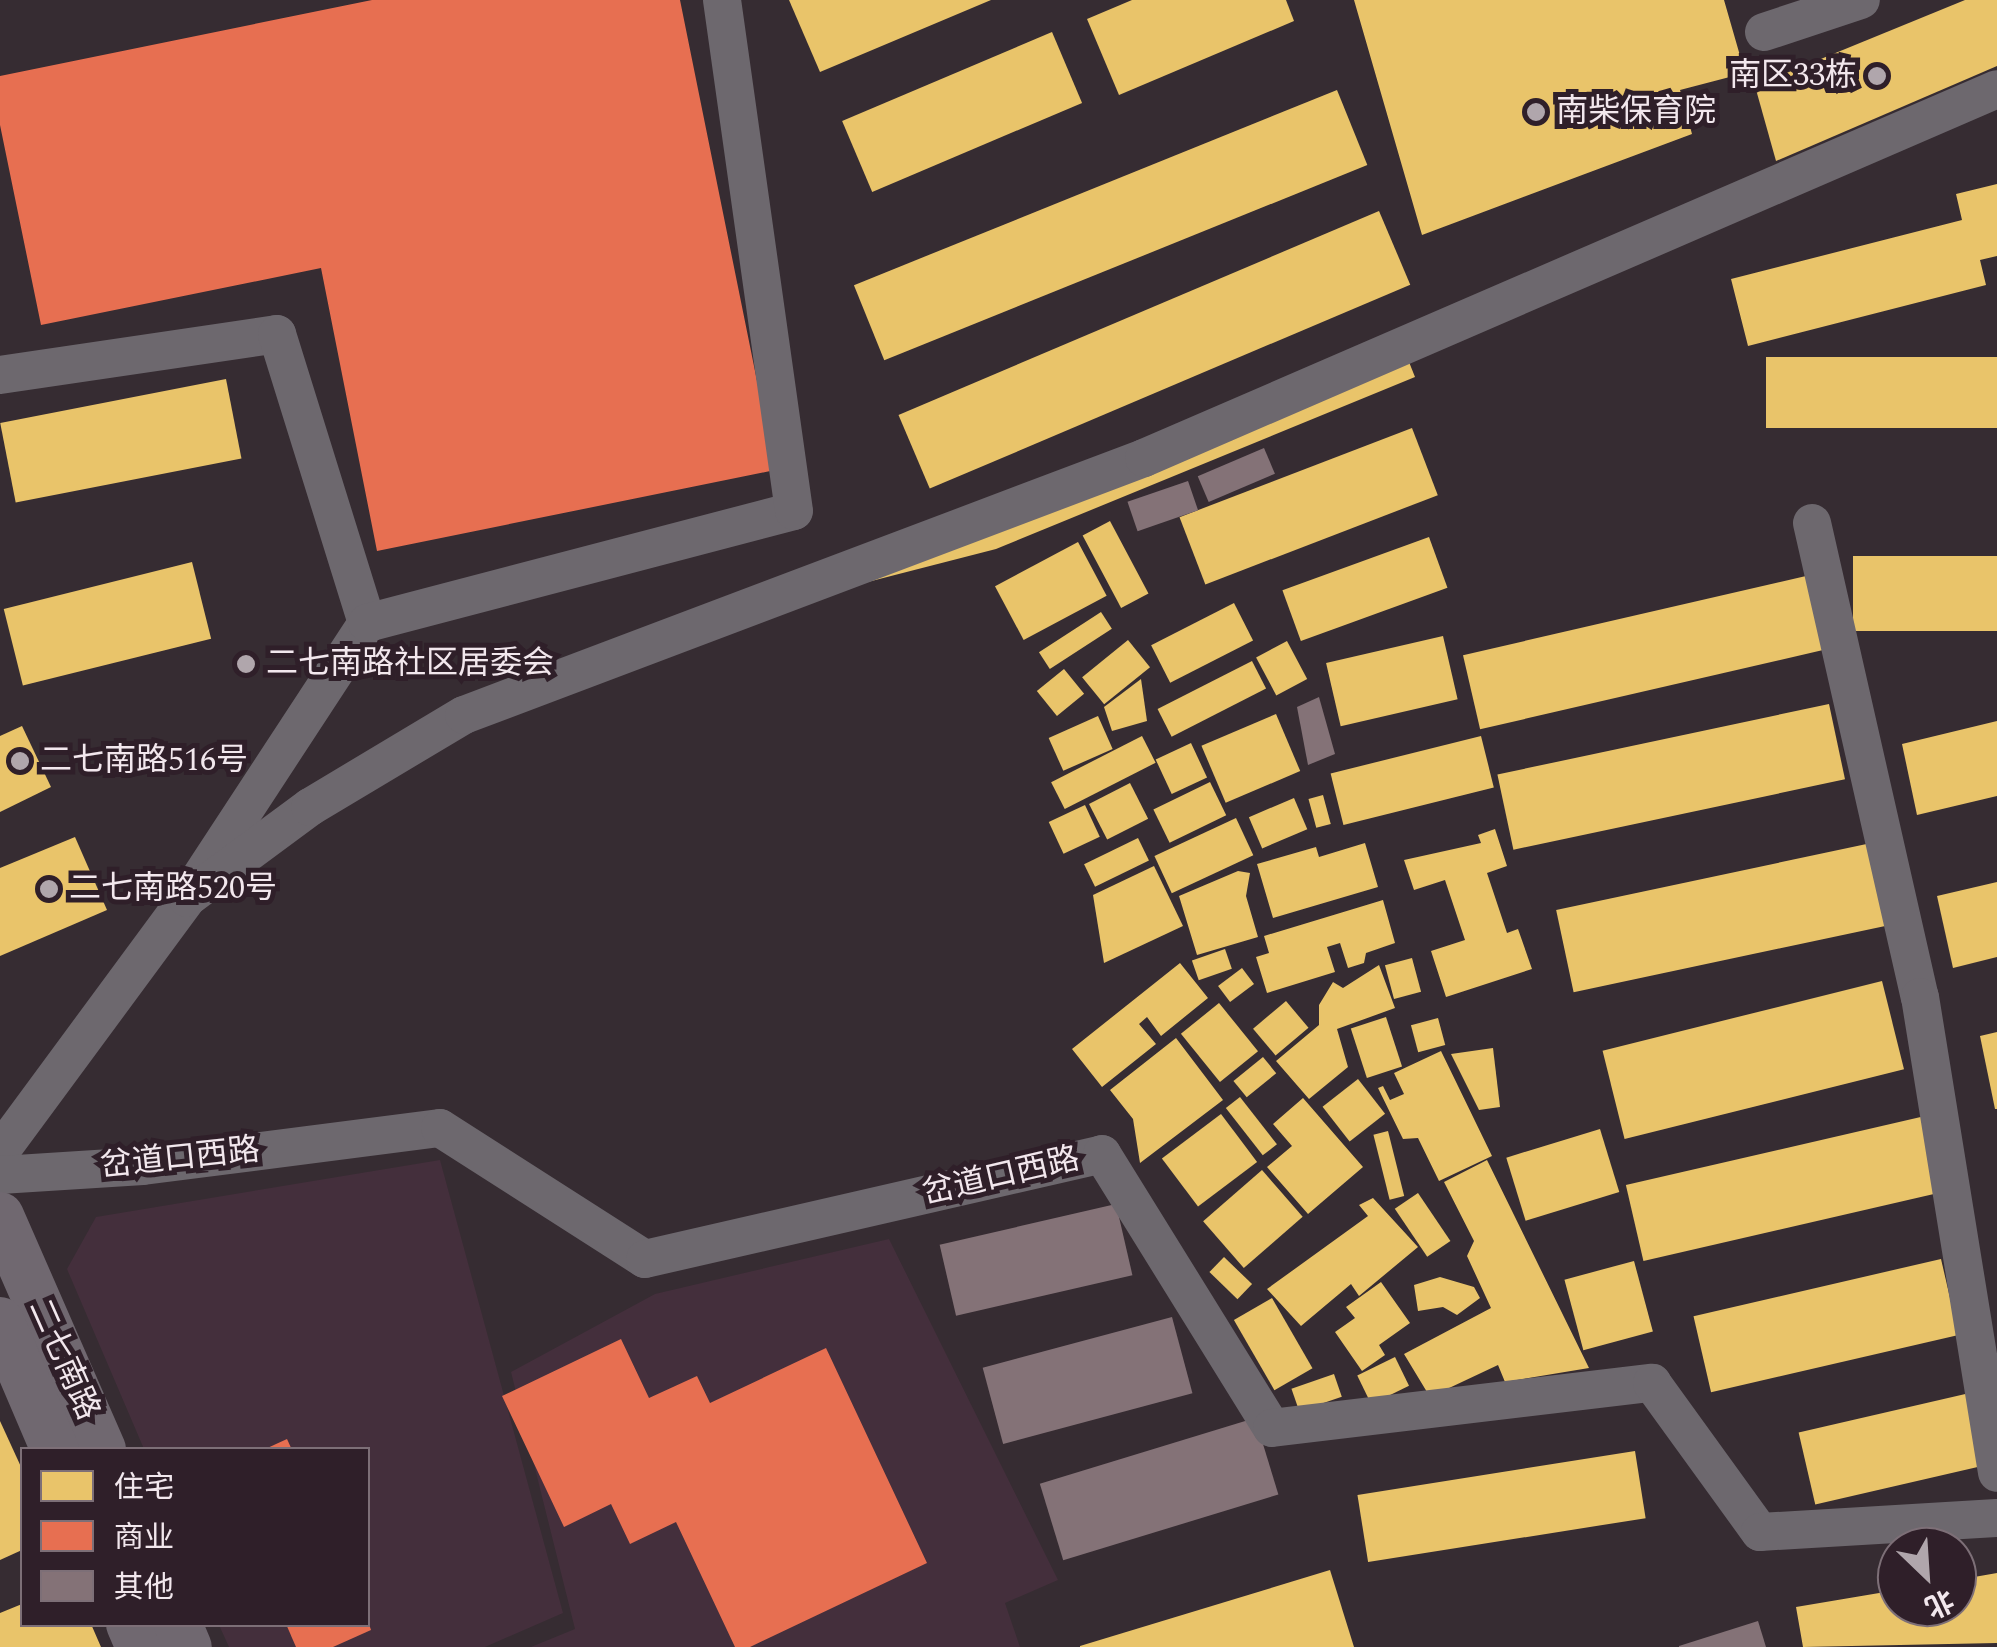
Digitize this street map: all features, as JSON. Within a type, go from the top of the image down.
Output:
[{"type":"main road","name":"二七南路","points":[[0,1216],[101,1447]]},
{"type":"main road","name":"二七南路","points":[[0,1321],[54,1447]]},
{"type":"street","points":[[0,1152],[187,898],[367,622],[794,510],[722,0]]},
{"type":"street","points":[[1764,32],[1861,0]]},
{"type":"street","points":[[187,898],[310,807],[464,715],[1144,458],[1997,89]]},
{"type":"street","points":[[0,375],[277,334],[367,622]]},
{"type":"street","points":[[1812,523],[1920,997],[1997,1473]]},
{"type":"street","name":"岔道口西路","points":[[0,1175],[142,1166],[440,1128],[644,1259],[1102,1154],[1272,1428],[1652,1383],[1760,1532],[1997,1518]]},
{"type":"shaded area","points":[[440,1160],[563,1613],[485,1647],[229,1647],[220,1627],[370,1627],[370,1447],[143,1447],[67,1269],[96,1217]]},
{"type":"shaded area","points":[[889,1239],[1058,1580],[1005,1603],[1020,1647],[531,1647],[575,1629],[511,1372],[655,1294]]},
{"type":"building: 住宅","points":[[789,0],[991,0],[820,72]]},
{"type":"building: 住宅","points":[[1132,0],[1286,0],[1294,21],[1119,95],[1087,19]]},
{"type":"building: 住宅","name":"南柴保育院","points":[[1354,0],[1724,0],[1745,73],[1680,90],[1692,134],[1422,235]]},
{"type":"building: 住宅","name":"南区33栋","points":[[1965,0],[1997,0],[1997,66],[1776,161],[1755,86]]},
{"type":"building: 住宅","points":[[1052,32],[1082,103],[872,192],[842,121]]},
{"type":"building: 住宅","points":[[1337,90],[1367,165],[884,360],[854,285]]},
{"type":"building: 住宅","points":[[1997,184],[1997,256],[1980,260],[1986,285],[1748,346],[1731,279],[1962,220],[1956,194]]},
{"type":"building: 住宅","points":[[1379,211],[1410,285],[930,489],[898,415]]},
{"type":"building: 住宅","points":[[1407,357],[1415,377],[996,549],[856,585]]},
{"type":"building: 住宅","points":[[1766,357],[1997,357],[1997,428],[1766,428]]},
{"type":"building: 住宅","points":[[226,379],[241,459],[16,502],[0,423]]},
{"type":"building: 住宅","points":[[1412,428],[1438,495],[1205,584],[1180,517]]},
{"type":"building: 住宅","points":[[1110,521],[1148,593],[1121,608],[1083,536]]},
{"type":"building: 住宅","points":[[1429,537],[1447,588],[1301,641],[1282,590]]},
{"type":"building: 住宅","points":[[1078,542],[1107,596],[1024,640],[995,586]]},
{"type":"building: 住宅","points":[[1853,556],[1997,556],[1997,631],[1853,631]]},
{"type":"building: 住宅","points":[[192,562],[211,639],[23,686],[4,609]]},
{"type":"building: 住宅","points":[[1806,576],[1823,650],[1480,729],[1463,655]]},
{"type":"building: 住宅","points":[[1234,603],[1253,640],[1170,683],[1151,645]]},
{"type":"building: 住宅","points":[[1101,612],[1112,629],[1050,669],[1039,652]]},
{"type":"building: 住宅","points":[[1443,636],[1458,699],[1341,726],[1326,663]]},
{"type":"building: 住宅","points":[[1128,640],[1150,667],[1104,704],[1082,677]]},
{"type":"building: 住宅","points":[[1287,641],[1307,679],[1276,695],[1256,657]]},
{"type":"building: 住宅","points":[[1252,661],[1266,689],[1172,737],[1158,709]]},
{"type":"building: 住宅","points":[[1064,669],[1084,694],[1057,716],[1037,691]]},
{"type":"building: 住宅","points":[[1141,679],[1147,721],[1112,731],[1104,707]]},
{"type":"building: 住宅","points":[[1829,704],[1845,779],[1513,850],[1497,774]]},
{"type":"building: 住宅","points":[[1276,714],[1300,771],[1226,803],[1201,746]]},
{"type":"building: 住宅","points":[[1098,716],[1113,749],[1063,771],[1049,738]]},
{"type":"building: 住宅","points":[[1997,721],[1997,796],[1917,815],[1902,744]]},
{"type":"building: 住宅","name":"二七南路516号","points":[[22,726],[51,787],[0,812],[0,736]]},
{"type":"building: 住宅","points":[[1142,736],[1156,763],[1065,809],[1051,782]]},
{"type":"building: 住宅","points":[[1481,736],[1494,787],[1343,825],[1331,773]]},
{"type":"building: 住宅","points":[[1191,743],[1207,777],[1172,794],[1156,759]]},
{"type":"building: 住宅","points":[[1210,782],[1226,815],[1170,843],[1153,810]]},
{"type":"building: 住宅","points":[[1130,783],[1148,819],[1107,840],[1089,804]]},
{"type":"building: 住宅","points":[[1323,795],[1331,824],[1316,828],[1309,799]]},
{"type":"building: 住宅","points":[[1294,798],[1307,829],[1262,848],[1249,817]]},
{"type":"building: 住宅","points":[[1085,805],[1100,837],[1064,854],[1049,822]]},
{"type":"building: 住宅","points":[[1236,818],[1253,855],[1172,893],[1154,856]]},
{"type":"building: 住宅","points":[[1495,829],[1507,866],[1487,873],[1507,933],[1518,929],[1532,969],[1446,997],[1431,951],[1465,940],[1445,880],[1414,890],[1404,860],[1481,843],[1478,835]]},
{"type":"building: 住宅","name":"二七南路520号","points":[[75,837],[107,910],[0,956],[0,868]]},
{"type":"building: 住宅","points":[[1138,838],[1149,860],[1095,887],[1084,864]]},
{"type":"building: 住宅","points":[[1876,842],[1893,924],[1574,992],[1556,910]]},
{"type":"building: 住宅","points":[[1365,843],[1378,887],[1273,918],[1257,864],[1316,847],[1319,857]]},
{"type":"building: 住宅","points":[[1154,866],[1183,926],[1104,963],[1093,895]]},
{"type":"building: 住宅","points":[[1238,871],[1250,873],[1246,896],[1258,937],[1197,955],[1179,896]]},
{"type":"building: 住宅","points":[[1997,882],[1997,957],[1953,968],[1937,896]]},
{"type":"building: 住宅","points":[[1383,900],[1395,943],[1366,953],[1364,963],[1348,968],[1340,943],[1327,947],[1335,972],[1267,993],[1256,957],[1269,953],[1264,936]]},
{"type":"building: 住宅","points":[[1225,949],[1232,969],[1199,980],[1192,960]]},
{"type":"building: 住宅","points":[[1412,958],[1421,992],[1394,999],[1385,965]]},
{"type":"building: 住宅","points":[[1180,963],[1208,998],[1161,1036],[1147,1017],[1139,1024],[1156,1044],[1102,1087],[1072,1049]]},
{"type":"building: 住宅","points":[[1379,965],[1395,1008],[1337,1029],[1348,1067],[1309,1099],[1276,1061],[1319,1025],[1319,1005],[1333,982],[1343,988]]},
{"type":"building: 住宅","points":[[1242,968],[1254,984],[1230,1002],[1218,986]]},
{"type":"building: 住宅","points":[[1882,981],[1904,1069],[1625,1139],[1603,1051]]},
{"type":"building: 住宅","points":[[1286,1001],[1308,1028],[1276,1055],[1253,1029]]},
{"type":"building: 住宅","points":[[1219,1003],[1258,1051],[1220,1082],[1181,1034]]},
{"type":"building: 住宅","points":[[1386,1017],[1402,1066],[1367,1078],[1351,1028]]},
{"type":"building: 住宅","points":[[1438,1018],[1445,1045],[1418,1052],[1411,1025]]},
{"type":"building: 住宅","points":[[1997,1032],[1997,1109],[1995,1109],[1980,1036]]},
{"type":"building: 住宅","points":[[1176,1038],[1223,1100],[1140,1163],[1133,1119],[1110,1090]]},
{"type":"building: 住宅","points":[[1493,1048],[1500,1107],[1479,1110],[1451,1054]]},
{"type":"building: 住宅","points":[[1441,1051],[1492,1156],[1439,1181],[1418,1138],[1403,1139],[1378,1088],[1383,1086],[1390,1100],[1404,1094],[1394,1073]]},
{"type":"building: 住宅","points":[[1263,1057],[1276,1073],[1247,1097],[1233,1081]]},
{"type":"building: 住宅","points":[[1358,1079],[1385,1114],[1350,1141],[1323,1107]]},
{"type":"building: 住宅","points":[[1240,1097],[1277,1144],[1263,1155],[1226,1108]]},
{"type":"building: 住宅","points":[[1303,1098],[1363,1167],[1308,1214],[1267,1167],[1292,1146],[1273,1124]]},
{"type":"building: 住宅","points":[[1221,1114],[1257,1162],[1198,1206],[1162,1159]]},
{"type":"building: 住宅","points":[[1925,1116],[1943,1192],[1643,1261],[1626,1185]]},
{"type":"building: 住宅","points":[[1600,1129],[1619,1192],[1526,1221],[1506,1158]]},
{"type":"building: 住宅","points":[[1388,1131],[1404,1196],[1390,1200],[1373,1135]]},
{"type":"building: 住宅","points":[[1487,1160],[1589,1368],[1505,1382],[1498,1365],[1430,1397],[1404,1354],[1491,1308],[1467,1256],[1474,1241],[1444,1182]]},
{"type":"building: 住宅","points":[[1262,1170],[1303,1217],[1244,1268],[1203,1221]]},
{"type":"building: 住宅","points":[[1418,1193],[1450,1241],[1427,1257],[1395,1209]]},
{"type":"building: 住宅","points":[[1373,1198],[1418,1247],[1359,1296],[1351,1284],[1301,1326],[1267,1289],[1368,1216],[1359,1205]]},
{"type":"building: 住宅","points":[[1224,1257],[1252,1284],[1237,1299],[1209,1272]]},
{"type":"building: 住宅","points":[[1941,1259],[1959,1335],[1711,1392],[1694,1316]]},
{"type":"building: 住宅","points":[[1634,1261],[1653,1332],[1583,1350],[1564,1280]]},
{"type":"building: 住宅","points":[[1440,1277],[1474,1287],[1480,1298],[1457,1315],[1443,1307],[1418,1311],[1414,1285]]},
{"type":"building: 住宅","points":[[1381,1282],[1410,1323],[1379,1345],[1385,1355],[1362,1371],[1335,1332],[1355,1318],[1346,1307]]},
{"type":"building: 住宅","points":[[1272,1298],[1312,1368],[1274,1390],[1234,1320]]},
{"type":"building: 住宅","points":[[1395,1357],[1409,1386],[1371,1404],[1357,1375]]},
{"type":"building: 住宅","points":[[1334,1374],[1342,1397],[1299,1411],[1291,1389]]},
{"type":"building: 住宅","points":[[1974,1392],[1991,1464],[1815,1505],[1799,1432]]},
{"type":"building: 住宅","points":[[0,1421],[20,1465],[20,1551],[0,1560]]},
{"type":"building: 住宅","points":[[1635,1451],[1646,1518],[1368,1562],[1357,1495]]},
{"type":"building: 住宅","points":[[1330,1570],[1354,1647],[1080,1647],[1080,1646]]},
{"type":"building: 住宅","points":[[1997,1573],[1997,1643],[1803,1647],[1796,1607],[1877,1593],[1877,1627],[1977,1627],[1977,1576]]},
{"type":"building: 住宅","points":[[20,1605],[20,1627],[92,1627],[101,1647],[0,1647],[0,1613]]},
{"type":"building: 商业","points":[[372,0],[680,0],[775,470],[377,551],[321,268],[41,325],[0,125],[0,76]]},
{"type":"building: 商业","points":[[621,1339],[649,1398],[697,1376],[710,1403],[826,1348],[927,1563],[750,1647],[735,1647],[676,1522],[630,1544],[611,1504],[564,1527],[502,1396]]},
{"type":"building: 商业","points":[[287,1439],[291,1447],[270,1447]]},
{"type":"building: 商业","points":[[287,1627],[371,1630],[333,1647],[296,1647]]},
{"type":"building: 其他","points":[[1264,448],[1275,474],[1209,502],[1198,476]]},
{"type":"building: 其他","points":[[1188,481],[1198,510],[1138,531],[1127,502]]},
{"type":"building: 其他","points":[[1319,697],[1335,754],[1308,765],[1297,707]]},
{"type":"building: 其他","points":[[1116,1204],[1132,1275],[956,1316],[940,1245]]},
{"type":"building: 其他","points":[[1172,1317],[1192,1393],[1003,1444],[983,1368]]},
{"type":"building: 其他","points":[[1255,1418],[1278,1495],[1063,1560],[1040,1484]]},
{"type":"building: 其他","points":[[1758,1621],[1766,1647],[1679,1647],[1679,1646]]},
{"type":"place","name":"南区33栋","points":[[1877,76]]},
{"type":"place","name":"南柴保育院","points":[[1536,112]]},
{"type":"place","name":"二七南路社区居委会","points":[[246,664]]},
{"type":"place","name":"二七南路516号","points":[[20,761]]},
{"type":"place","name":"二七南路520号","points":[[49,889]]}]
